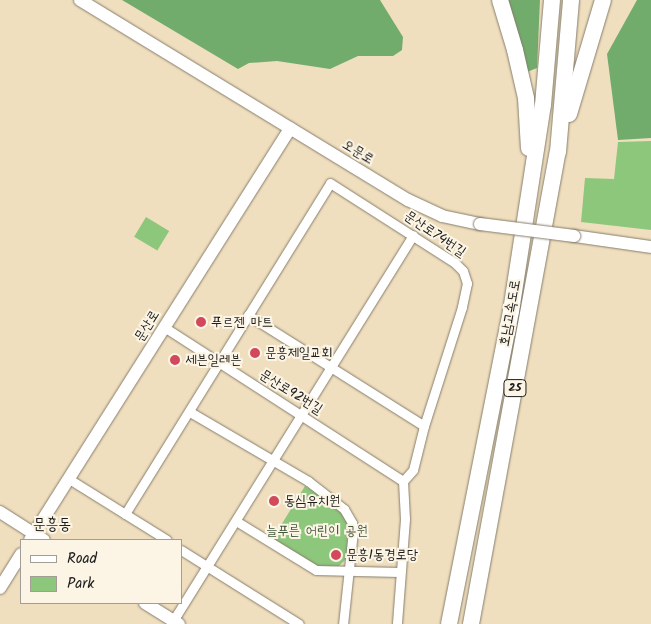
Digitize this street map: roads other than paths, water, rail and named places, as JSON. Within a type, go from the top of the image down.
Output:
[{"type":"highway","points":[[500,0],[516,50],[526,98],[529,132],[528,205]]},
{"type":"highway","name":"호남고속도로","points":[[449,624],[511,311],[543,105],[552,0]]},
{"type":"highway","name":"호남고속도로","points":[[471,624],[558,152],[571,0]]},
{"type":"highway","points":[[558,152],[591,35],[603,0]]},
{"type":"main road","name":"오문로","points":[[80,0],[427,210],[442,216],[480,224],[651,247]]},
{"type":"main road","name":"문산로","points":[[36,538],[69,479],[290,128]]},
{"type":"main road","points":[[0,512],[36,538]]},
{"type":"main road","points":[[0,588],[20,556]]},
{"type":"main road","points":[[146,604],[175,623]]},
{"type":"street","name":"문산로74번길","points":[[248,316],[330,183],[455,263],[463,272],[467,283],[462,307],[424,426],[413,470],[404,481],[404,518],[396,624]]},
{"type":"street","points":[[175,623],[206,566],[236,521],[413,235]]},
{"type":"street","points":[[125,514],[248,316],[424,426]]},
{"type":"street","name":"문산로92번길","points":[[164,327],[404,481]]},
{"type":"street","points":[[190,412],[308,481],[344,509],[352,523],[353,531],[343,624]]},
{"type":"street","points":[[69,479],[165,539]]},
{"type":"street","points":[[236,521],[316,570],[399,572]]},
{"type":"street","points":[[182,551],[299,624]]},
{"type":"place","name":"푸르젠 마트","points":[[201,322]]},
{"type":"place","name":"문흥제일교회","points":[[255,353]]},
{"type":"place","name":"세븐일레븐","points":[[175,360]]},
{"type":"place","name":"동심유치원","points":[[274,501]]},
{"type":"place","name":"문흥1동경로당","points":[[336,555]]},
{"type":"district","name":"문흥동","points":[[52,525]]},
{"type":"park label","name":"늘푸른 어린이 공원","points":[[317,531]]}]
